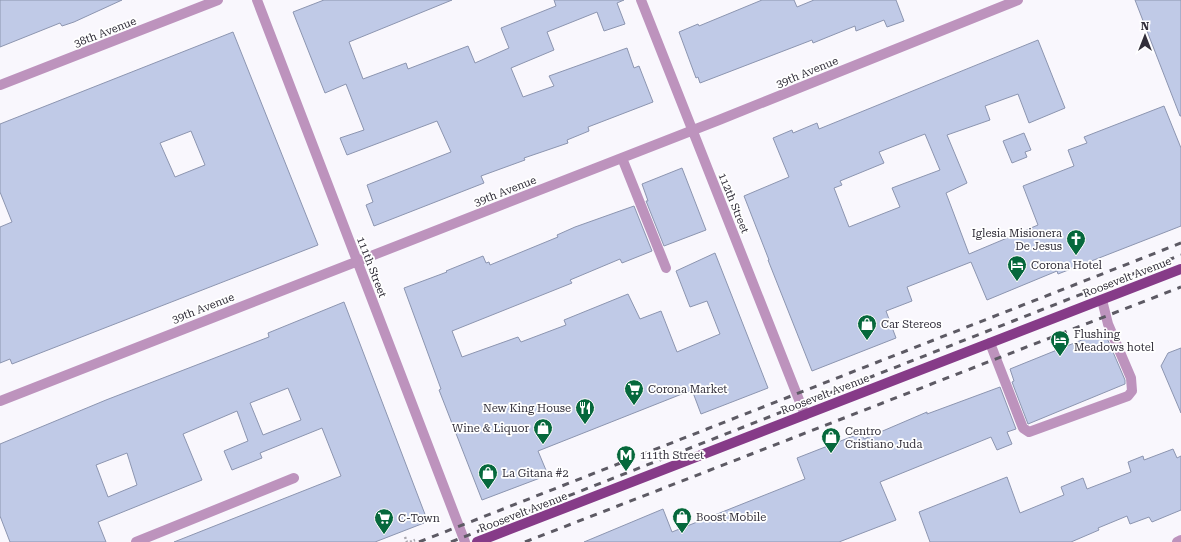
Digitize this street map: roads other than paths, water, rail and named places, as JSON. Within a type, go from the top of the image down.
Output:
[{"type":"main road","name":"Roosevelt Avenue","points":[[477,542],[1181,269]]},
{"type":"street","name":"38th Avenue","points":[[0,85],[218,0]]},
{"type":"street","name":"111th Street","points":[[257,0],[465,542]]},
{"type":"street","name":"112th Street","points":[[641,0],[805,415]]},
{"type":"street","name":"39th Avenue","points":[[0,400],[622,158],[1018,0]]},
{"type":"street","points":[[622,158],[666,268]]},
{"type":"street","points":[[990,343],[1023,428],[1029,432],[1128,396],[1132,391],[1131,378],[1108,324],[1102,300]]},
{"type":"street","points":[[136,542],[294,478]]},
{"type":"street","points":[[1177,542],[1181,540]]},
{"type":"railway","points":[[419,542],[1181,243]]},
{"type":"railway","points":[[451,542],[1181,255]]},
{"type":"railway","points":[[525,542],[1181,287]]},
{"type":"place","name":"Iglesia Misionera De Jesus","points":[[1076,256]]},
{"type":"place","name":"Corona Hotel","points":[[1017,282]]},
{"type":"place","name":"Car Stereos","points":[[867,341]]},
{"type":"place","name":"Flushing Meadows hotel","points":[[1060,357]]},
{"type":"place","name":"Corona Market","points":[[634,406]]},
{"type":"place","name":"New King House","points":[[585,425]]},
{"type":"place","name":"Wine & Liquor","points":[[543,445]]},
{"type":"place","name":"Centro Cristiano Juda","points":[[831,454]]},
{"type":"place","name":"111th Street","points":[[626,472]]},
{"type":"place","name":"La Gitana #2","points":[[488,490]]},
{"type":"place","name":"Boost Mobile","points":[[682,534]]},
{"type":"place","name":"C-Town","points":[[384,535]]}]
